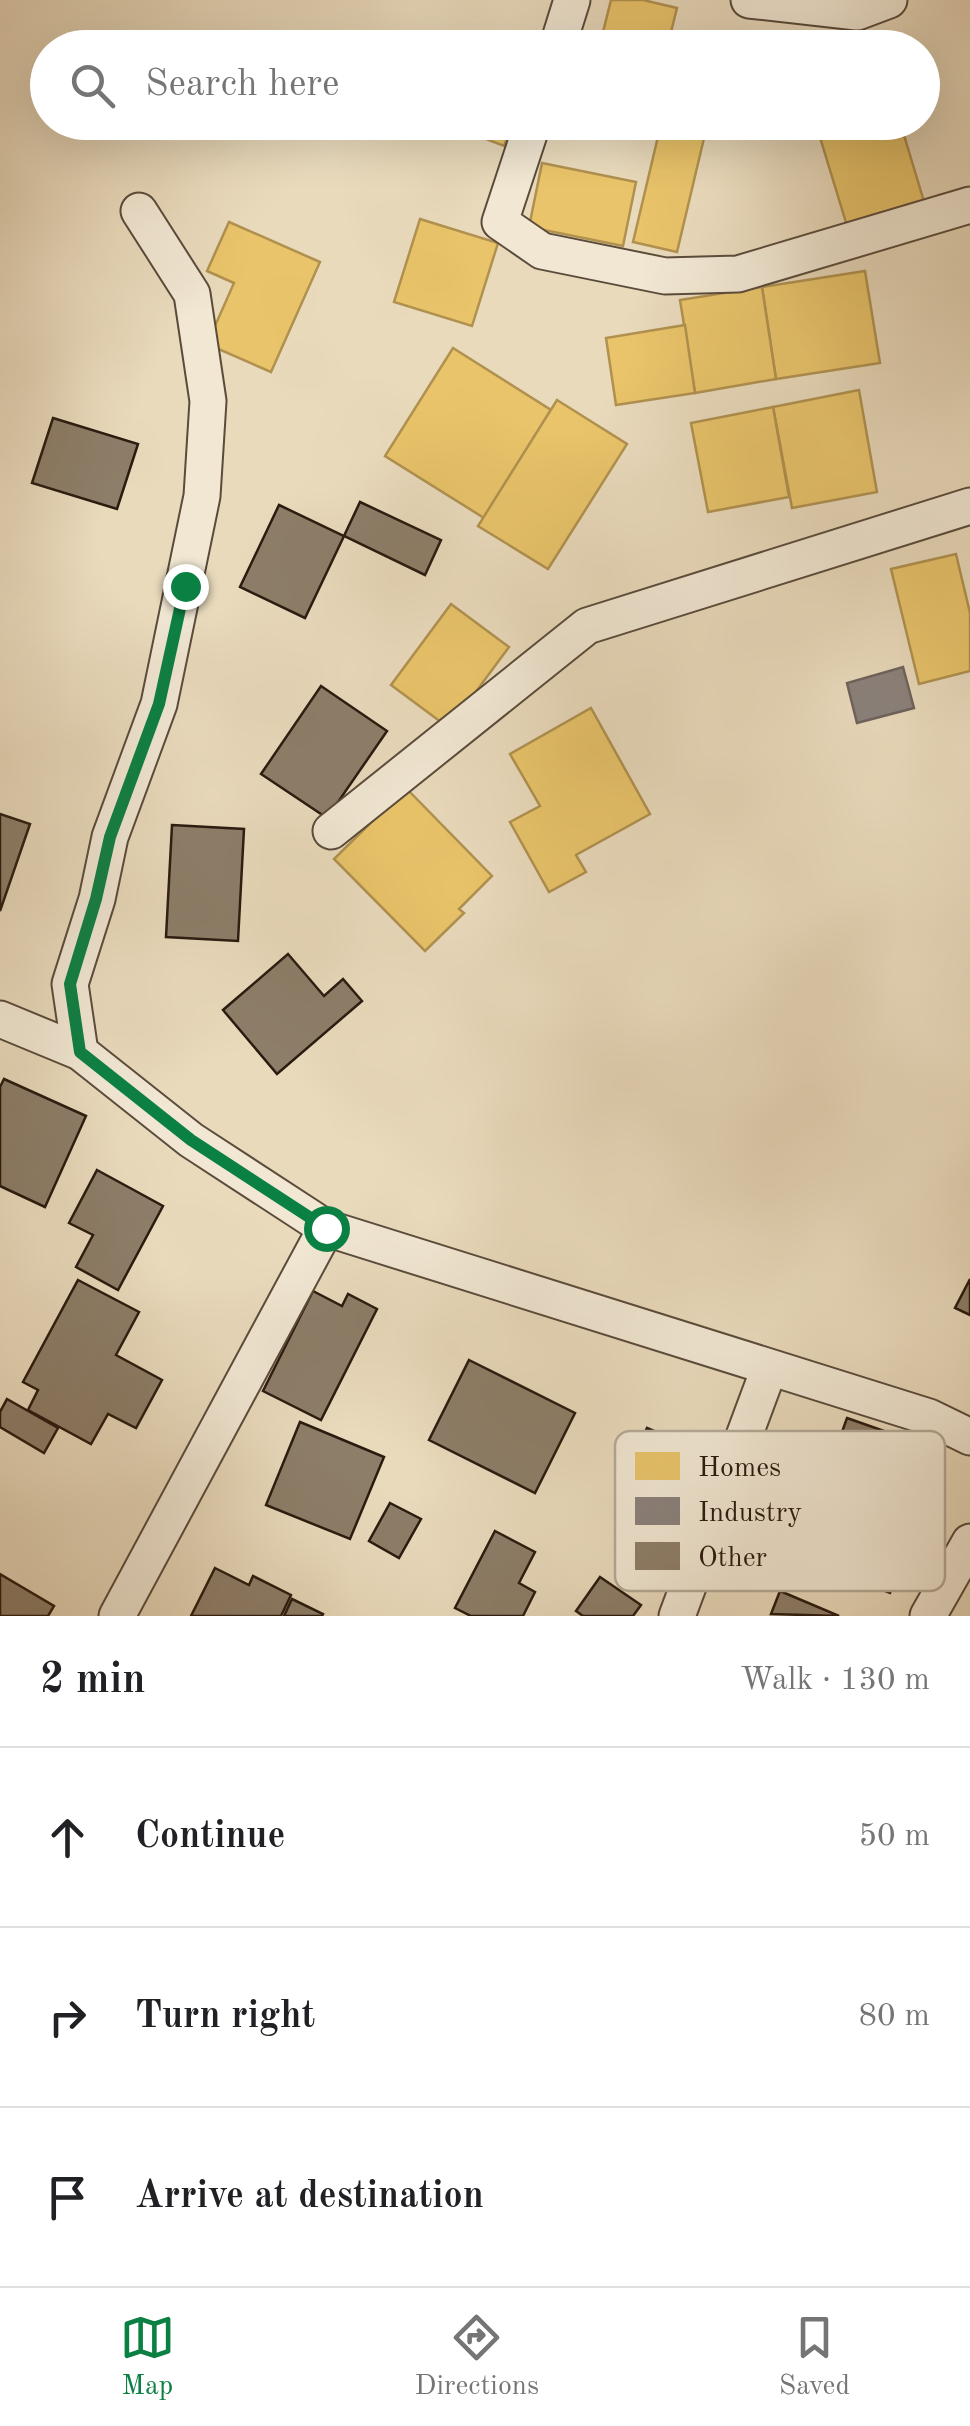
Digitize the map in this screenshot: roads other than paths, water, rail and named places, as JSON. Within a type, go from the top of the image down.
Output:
[{"type":"street","points":[[563,30],[572,0]]},
{"type":"street","points":[[749,0],[857,12],[890,0]]},
{"type":"street","points":[[526,140],[500,222],[542,251],[665,276],[738,274],[970,205]]},
{"type":"street","points":[[80,1052],[70,984],[110,837],[159,704],[202,496],[208,401],[192,294],[139,211]]},
{"type":"street","points":[[331,830],[587,626],[970,506]]},
{"type":"street","points":[[0,1020],[80,1052],[191,1140],[326,1228],[929,1417],[970,1437]]},
{"type":"street","points":[[117,1616],[326,1228]]},
{"type":"street","points":[[746,1431],[769,1369]]},
{"type":"street","points":[[945,1586],[970,1542]]},
{"type":"street","points":[[677,1616],[686,1591]]},
{"type":"street","points":[[928,1616],[942,1591]]}]
